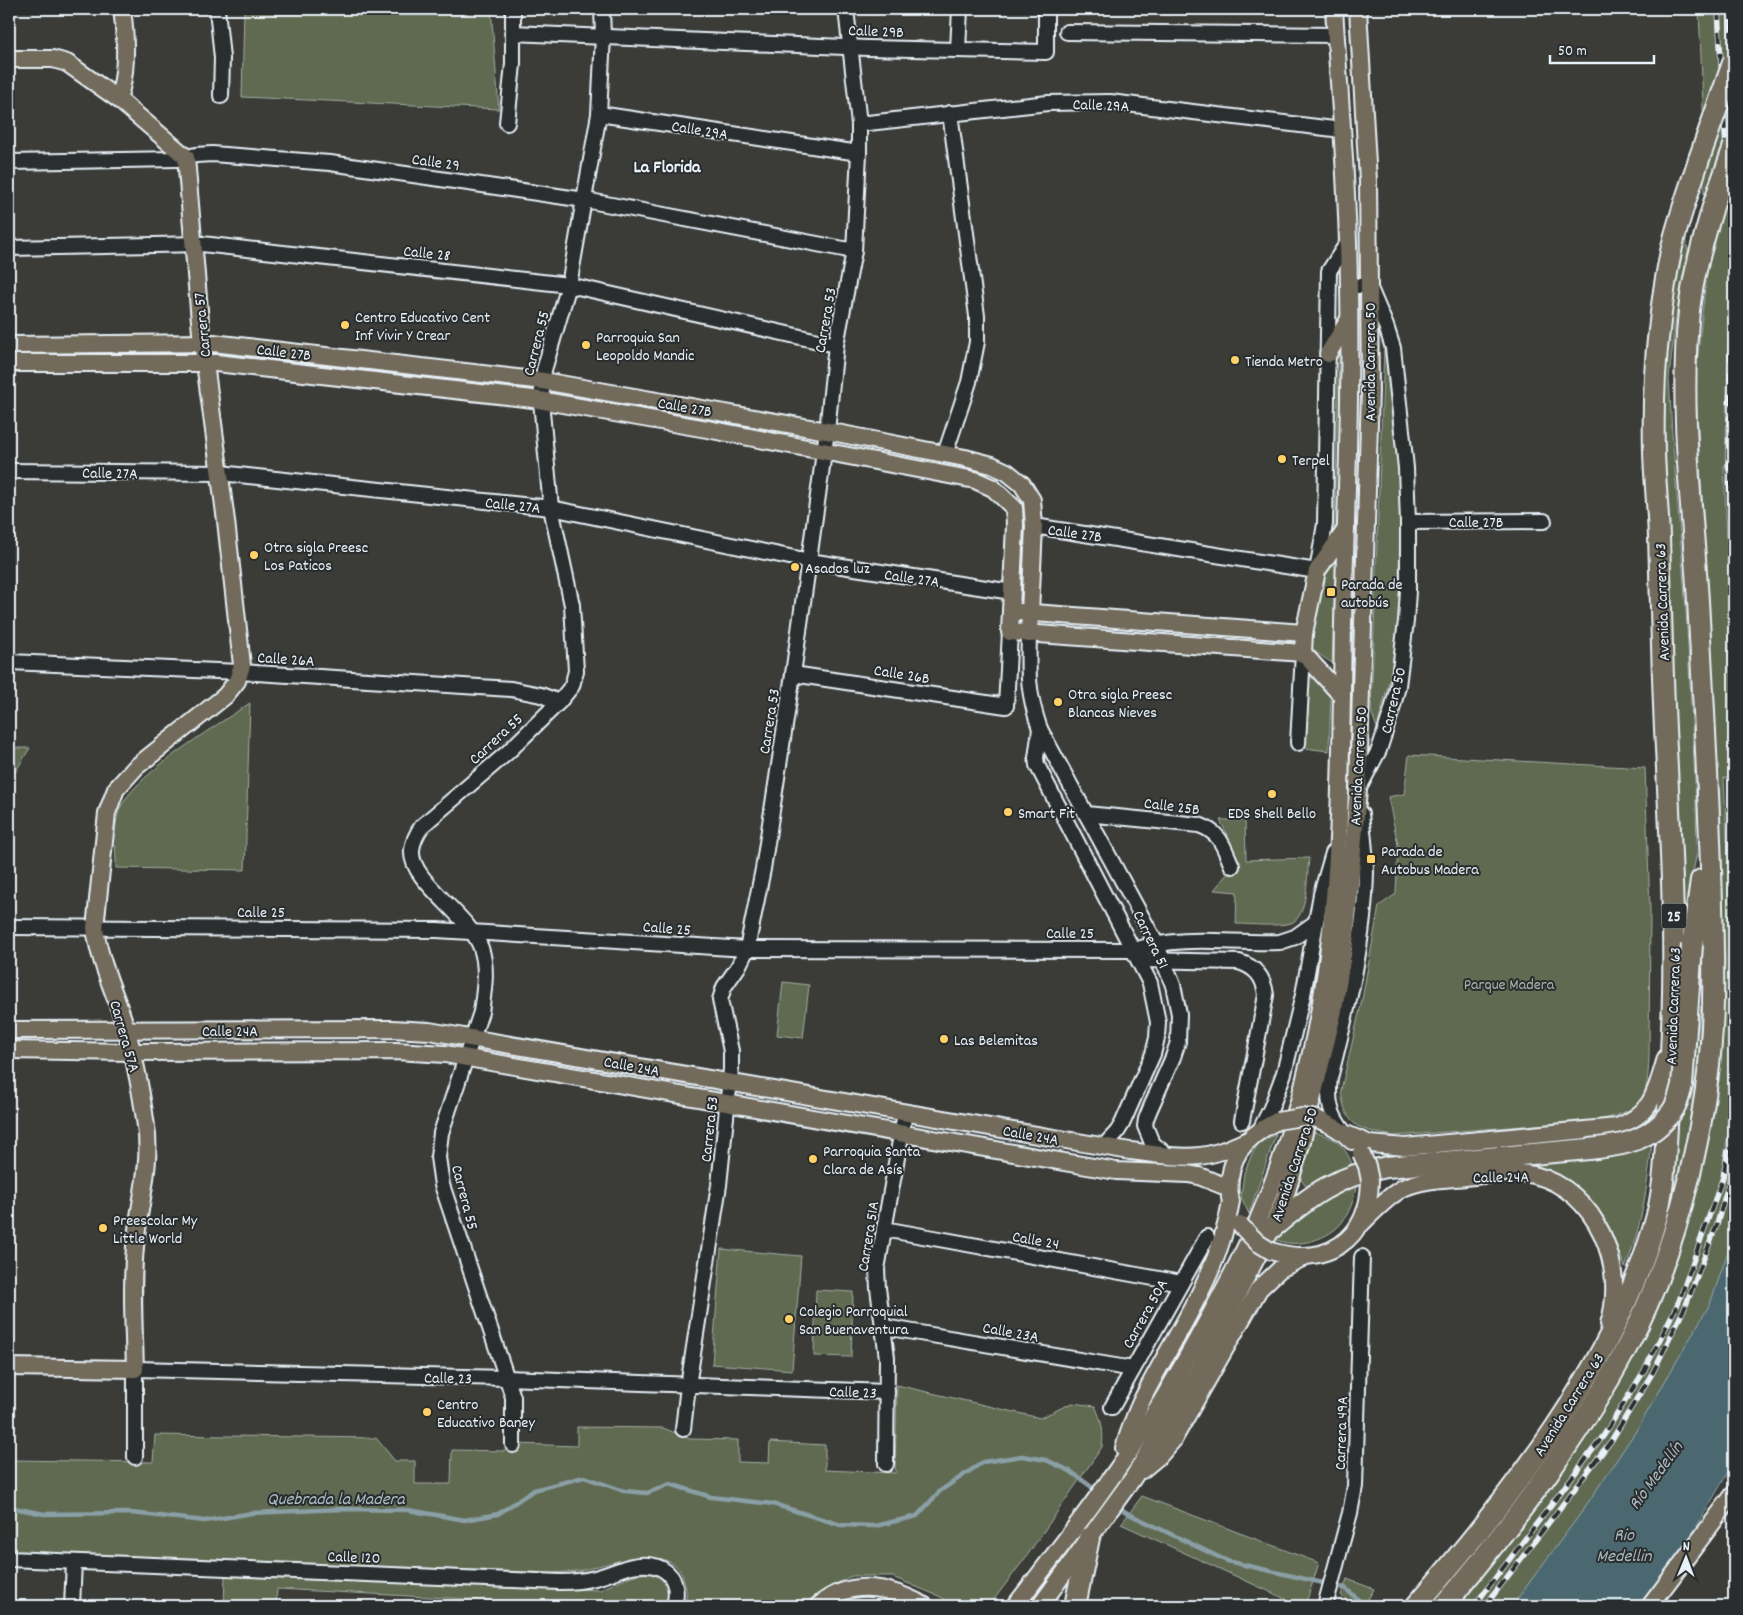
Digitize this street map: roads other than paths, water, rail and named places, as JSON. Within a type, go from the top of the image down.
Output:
[{"type":"highway","name":"Avenida Carrera 63","points":[[1416,1606],[1478,1532],[1541,1450],[1601,1350],[1636,1279],[1656,1221],[1664,1169],[1672,1041],[1674,920],[1654,451],[1658,332],[1673,244],[1699,159],[1734,60]]},
{"type":"highway","name":"Avenida Carrera 63","points":[[1444,1606],[1540,1486],[1594,1404],[1629,1343],[1669,1246],[1683,1200],[1703,1105],[1709,1060],[1713,1004],[1710,823],[1685,386],[1686,353],[1692,291],[1714,203],[1734,146]]},
{"type":"highway","points":[[1272,1228],[1298,1206],[1327,1186],[1358,1173],[1387,1167],[1613,1147],[1645,1136],[1671,1115],[1682,1085],[1692,945],[1710,823]]},
{"type":"highway","points":[[1075,1606],[1090,1538]]},
{"type":"main road","points":[[118,99],[125,58],[122,9]]},
{"type":"main road","name":"Avenida Carrera 50","points":[[1118,1467],[1150,1420],[1198,1338],[1245,1250],[1268,1195],[1299,1097],[1320,1004],[1330,939],[1338,835],[1349,319],[1348,242],[1334,9]]},
{"type":"main road","name":"Avenida Carrera 50","points":[[1133,1478],[1198,1370],[1272,1228],[1301,1145],[1334,1010],[1346,932],[1358,790],[1370,391],[1368,181],[1358,9]]},
{"type":"main road","points":[[9,59],[53,59],[67,63],[118,99],[186,157]]},
{"type":"main road","name":"Carrera 57","points":[[186,157],[202,342],[220,473],[241,656],[240,672]]},
{"type":"main road","points":[[1328,354],[1349,319]]},
{"type":"main road","name":"Calle 27B","points":[[9,344],[202,342],[543,381],[827,431],[992,465],[1007,472],[1022,484],[1032,500],[1034,526]]},
{"type":"main road","name":"Calle 27B","points":[[9,363],[216,363],[541,400],[707,429],[975,480],[993,488],[1014,508],[1012,592]]},
{"type":"main road","name":"Carrera 51","points":[[1030,634],[1034,526]]},
{"type":"main road","points":[[1342,696],[1304,654],[1304,633],[1317,571],[1346,529]]},
{"type":"main road","points":[[1012,592],[1010,632],[1304,654]]},
{"type":"main road","points":[[1011,611],[1304,633]]},
{"type":"main road","name":"Carrera 57A","points":[[135,1369],[133,1264],[147,1160],[147,1141],[144,1110],[132,1052],[98,946],[95,928],[107,813],[116,789],[136,767],[225,696],[237,681],[240,672]]},
{"type":"main road","name":"Calle 24A","points":[[9,1030],[392,1029],[429,1031],[1103,1147],[1168,1156],[1214,1154],[1254,1135]]},
{"type":"main road","points":[[1015,1606],[1118,1467],[1141,1403],[1214,1266],[1222,1242],[1234,1164],[1238,1153],[1254,1135],[1277,1121],[1302,1117],[1332,1125],[1346,1134],[1370,1144],[1405,1147],[1617,1128],[1638,1117],[1651,1103],[1657,1090],[1672,1041]]},
{"type":"main road","name":"Calle 24A","points":[[9,1050],[132,1052],[396,1051],[466,1057],[1116,1171],[1199,1176],[1230,1195]]},
{"type":"main road","points":[[1230,1195],[1240,1225],[1258,1243],[1271,1251],[1287,1256],[1304,1257],[1317,1255],[1336,1247],[1351,1235],[1360,1224],[1370,1195],[1367,1166],[1361,1153],[1346,1134]]},
{"type":"main road","name":"Calle 24A","points":[[1360,1224],[1394,1194],[1420,1182],[1517,1173],[1534,1175],[1549,1180],[1581,1202],[1594,1220],[1608,1251],[1614,1276],[1615,1296],[1613,1313],[1601,1350]]},
{"type":"main road","points":[[1040,1606],[1133,1478],[1160,1455],[1173,1440],[1259,1289],[1280,1269],[1304,1257]]},
{"type":"main road","name":"Calle 23","points":[[9,1366],[135,1369]]},
{"type":"main road","points":[[1650,1606],[1734,1494]]},
{"type":"main road","points":[[818,1606],[839,1593],[858,1588],[877,1588],[893,1591],[925,1606]]},
{"type":"street","points":[[217,9],[222,58],[221,96]]},
{"type":"street","points":[[507,123],[513,64],[513,9]]},
{"type":"street","name":"Carrera 55","points":[[513,1445],[513,1397],[442,1185],[438,1157],[441,1133],[481,1012],[485,972],[481,947],[455,911],[423,879],[414,866],[412,851],[415,837],[422,826],[508,752],[559,702],[572,686],[576,671],[572,605],[551,508],[541,400],[544,370],[569,285],[599,114],[603,36],[602,9]]},
{"type":"street","name":"Carrera 53","points":[[683,1429],[688,1386],[720,1185],[730,1082],[731,1051],[720,1000],[724,987],[738,967],[747,949],[763,869],[809,561],[827,431],[836,345],[854,252],[859,124],[846,9]]},
{"type":"street","points":[[958,50],[960,9]]},
{"type":"street","name":"Calle 29B","points":[[512,33],[849,47],[1046,52],[1046,9]]},
{"type":"street","points":[[1067,32],[1336,35]]},
{"type":"street","name":"Calle 29A","points":[[859,124],[1048,103],[1110,102],[1342,130]]},
{"type":"street","points":[[945,454],[969,382],[977,342],[977,316],[950,113]]},
{"type":"street","name":"Calle 29A","points":[[599,114],[859,153]]},
{"type":"street","name":"Calle 29","points":[[9,162],[177,159],[212,154],[330,163],[585,200],[854,252]]},
{"type":"street","points":[[1317,571],[1324,534],[1329,271],[1348,242]]},
{"type":"street","name":"Calle 28","points":[[9,248],[194,244],[569,285],[836,345]]},
{"type":"street","points":[[1349,286],[1369,286]]},
{"type":"street","name":"Carrera 50","points":[[1358,790],[1379,750],[1398,686],[1408,607],[1406,468],[1393,348],[1369,286]]},
{"type":"street","name":"Calle 27A","points":[[9,471],[220,473],[551,508],[809,561],[1012,592]]},
{"type":"street","name":"Calle 27B","points":[[1408,522],[1544,521]]},
{"type":"street","name":"Calle 27B","points":[[1034,526],[1317,571]]},
{"type":"street","name":"Calle 26B","points":[[793,674],[1006,706],[1010,632]]},
{"type":"street","name":"Carrera 51","points":[[1030,634],[1028,681],[1040,729],[1156,943],[1176,998],[1179,1029],[1178,1042],[1146,1119],[1146,1126],[1152,1143],[1168,1156]]},
{"type":"street","points":[[1298,743],[1304,654]]},
{"type":"street","name":"Calle 26A","points":[[9,662],[240,672],[511,689],[541,695],[559,702]]},
{"type":"street","name":"Carrera 51","points":[[1040,729],[1036,758],[1037,765],[1150,983],[1158,1022],[1153,1054],[1122,1124],[1103,1147]]},
{"type":"street","points":[[1346,1134],[1332,1114],[1328,1090],[1350,1000],[1365,892],[1364,845],[1358,790]]},
{"type":"street","name":"Calle 25B","points":[[1086,814],[1199,825],[1210,829],[1217,835],[1232,866]]},
{"type":"street","points":[[1254,1135],[1271,1108],[1284,1073],[1303,995],[1321,894],[1338,835]]},
{"type":"street","name":"Calle 25","points":[[1136,955],[1156,943],[1187,940],[1280,942],[1295,937],[1316,922]]},
{"type":"street","name":"Calle 25","points":[[9,927],[472,932],[747,949],[1136,955],[1164,961],[1239,962],[1253,968],[1260,975],[1265,986],[1266,995],[1242,1121]]},
{"type":"street","points":[[1187,940],[1183,945],[1182,951],[1184,957],[1189,961]]},
{"type":"street","name":"Carrera 51A","points":[[886,1464],[887,1392],[884,1327],[877,1279],[905,1112]]},
{"type":"street","name":"Calle 24","points":[[884,1229],[1181,1283]]},
{"type":"street","name":"Carrera 50A","points":[[1112,1407],[1207,1237]]},
{"type":"street","name":"Carrera 49A","points":[[1326,1603],[1350,1513],[1355,1486],[1362,1258]]},
{"type":"street","name":"Calle 23A","points":[[884,1327],[1133,1369]]},
{"type":"street","name":"Calle 23","points":[[135,1369],[506,1378],[887,1392]]},
{"type":"street","name":"Carrera 57A","points":[[135,1369],[135,1457]]},
{"type":"street","name":"Calle 120","points":[[9,1559],[560,1582],[586,1580],[633,1566],[647,1565],[660,1568],[674,1579],[677,1588],[676,1601]]},
{"type":"street","points":[[72,1606],[74,1562]]},
{"type":"water","name":"Rio Medellin","points":[[1734,1235],[1734,1462],[1668,1576],[1642,1606],[1512,1606],[1581,1513],[1638,1428],[1710,1304]]},
{"type":"waterway","name":"Quebrada la Madera","points":[[9,1507],[44,1514],[131,1513],[205,1521],[252,1513],[341,1509],[408,1510],[465,1520],[498,1514],[534,1490],[584,1477],[624,1491],[647,1493],[670,1484],[711,1497],[773,1504],[841,1525],[875,1526],[917,1516],[940,1491],[983,1462],[1022,1456],[1046,1460],[1070,1471],[1097,1491]]},
{"type":"waterway","name":"Quebrada la Madera","points":[[1117,1506],[1129,1514],[1227,1561],[1345,1588],[1365,1606]]},
{"type":"railway","points":[[1718,9],[1732,289],[1728,460],[1734,575]]},
{"type":"railway","points":[[1730,9],[1734,109]]},
{"type":"railway","points":[[1474,1606],[1604,1435],[1644,1371],[1679,1301],[1723,1177],[1734,1117]]},
{"type":"railway","points":[[1485,1606],[1611,1441],[1653,1372],[1686,1305],[1717,1224],[1734,1164]]},
{"type":"place","name":"Centro Educativo Cent Inf Vivir Y Crear","points":[[345,325]]},
{"type":"place","name":"Parroquia San Leopoldo Mandic","points":[[586,345]]},
{"type":"place","name":"Tienda Metro","points":[[1235,360]]},
{"type":"place","name":"Terpel","points":[[1282,459]]},
{"type":"place","name":"Otra sigla Preesc Los Paticos","points":[[254,555]]},
{"type":"place","name":"Asados luz","points":[[795,567]]},
{"type":"place","name":"Parada de autobús","points":[[1331,592]]},
{"type":"place","name":"Otra sigla Preesc Blancas Nieves","points":[[1058,702]]},
{"type":"place","name":"EDS Shell Bello","points":[[1272,794]]},
{"type":"place","name":"Smart Fit","points":[[1008,812]]},
{"type":"place","name":"Parada de Autobus Madera","points":[[1371,859]]},
{"type":"place","name":"Las Belemitas","points":[[944,1039]]},
{"type":"place","name":"Parroquia Santa Clara de Asís","points":[[813,1159]]},
{"type":"place","name":"Preescolar My Little World","points":[[103,1228]]},
{"type":"place","name":"Colegio Parroquial San Buenaventura","points":[[789,1319]]},
{"type":"place","name":"Centro Educativo Baney","points":[[427,1412]]},
{"type":"district","name":"La Florida","points":[[667,166]]},
{"type":"park label","name":"Parque Madera","points":[[1509,983]]},
{"type":"water label","name":"Río Medellín","points":[[1655,1475]]}]
